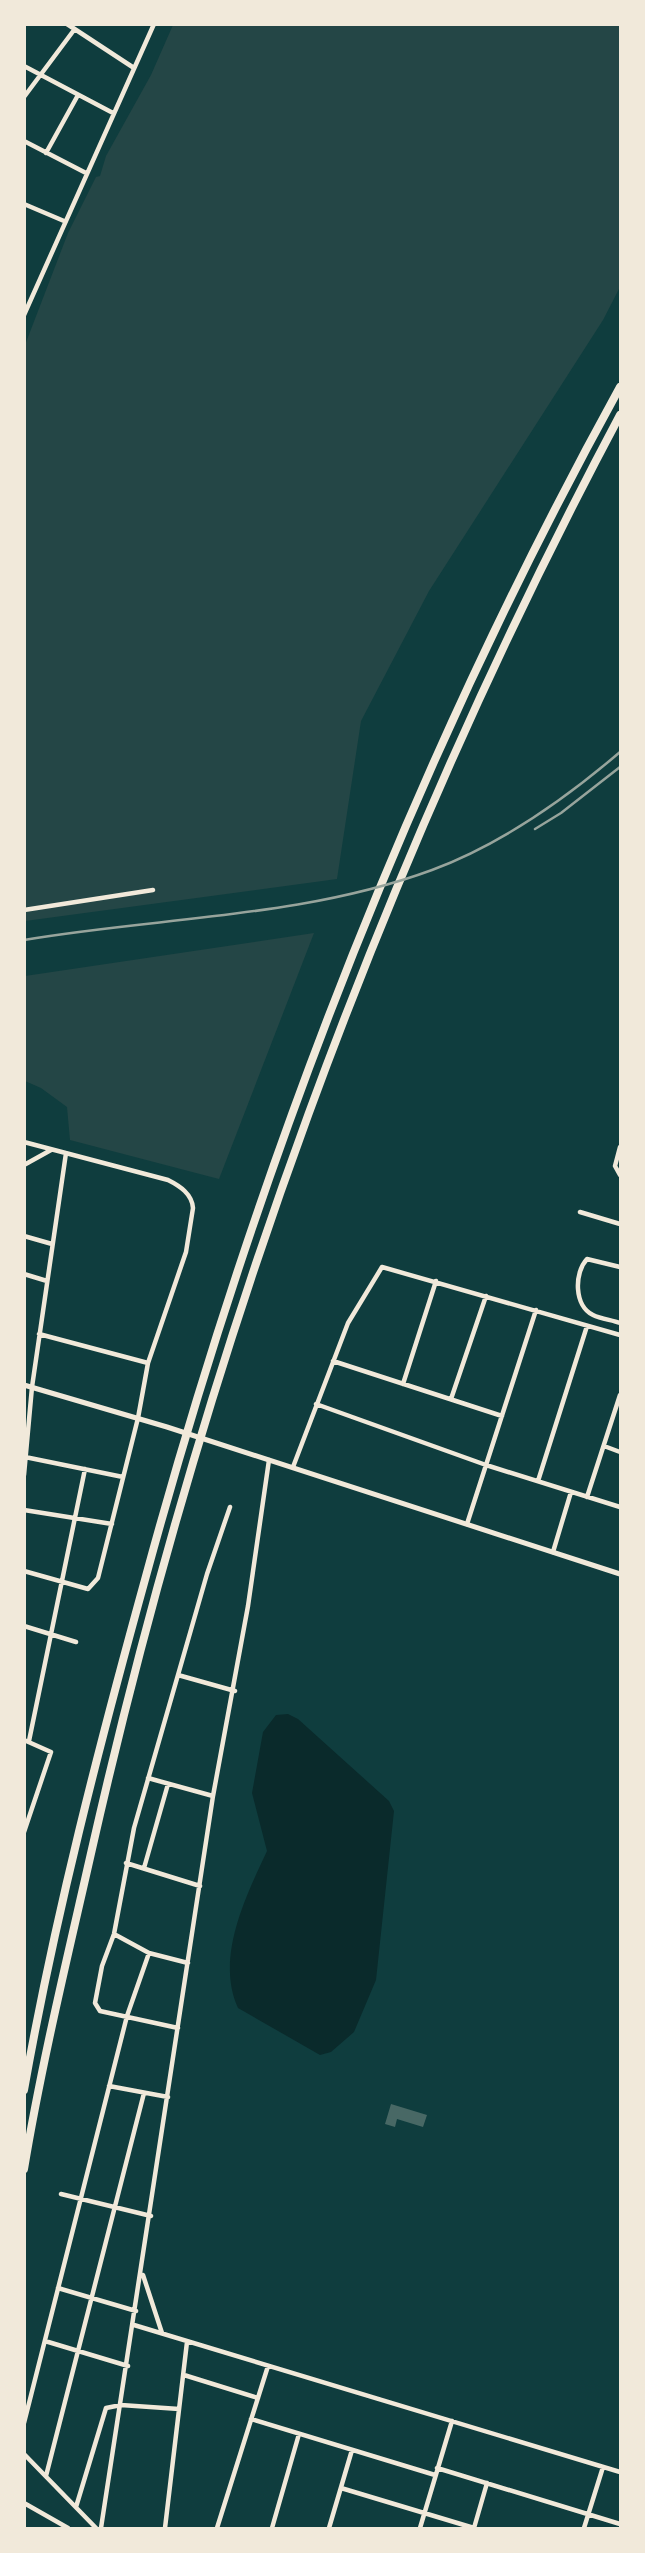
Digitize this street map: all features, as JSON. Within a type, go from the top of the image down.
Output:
[{"type":"highway","points":[[24,2090],[66,1884],[121,1665],[179,1452],[280,1150],[391,865],[499,624],[621,387]]},
{"type":"highway","points":[[24,2169],[62,1982],[116,1746],[193,1456],[269,1223],[324,1072],[411,858],[501,652],[621,415]]},
{"type":"street","points":[[67,24],[134,68]]},
{"type":"street","points":[[24,315],[153,27],[145,24]]},
{"type":"street","points":[[24,97],[74,30]]},
{"type":"street","points":[[24,66],[40,77],[113,113]]},
{"type":"street","points":[[46,153],[78,95]]},
{"type":"street","points":[[24,141],[86,173]]},
{"type":"street","points":[[24,204],[64,221]]},
{"type":"street","points":[[24,910],[153,890]]},
{"type":"street","points":[[24,1142],[168,1180],[178,1185],[193,1201],[186,1252],[148,1363],[124,1477],[94,1584],[88,1589],[24,1571]]},
{"type":"street","points":[[621,1147],[615,1166],[621,1175]]},
{"type":"street","points":[[24,1165],[53,1150]]},
{"type":"street","points":[[24,1475],[32,1387],[66,1153]]},
{"type":"street","points":[[580,1213],[621,1224]]},
{"type":"street","points":[[24,1236],[52,1244]]},
{"type":"street","points":[[621,1267],[587,1259],[581,1267],[578,1290],[583,1306],[592,1315],[621,1323]]},
{"type":"street","points":[[293,1467],[333,1361],[360,1300],[382,1267],[621,1335]]},
{"type":"street","points":[[24,1274],[47,1281]]},
{"type":"street","points":[[403,1384],[436,1281]]},
{"type":"street","points":[[451,1399],[486,1296]]},
{"type":"street","points":[[467,1524],[536,1310]]},
{"type":"street","points":[[538,1481],[587,1326]]},
{"type":"street","points":[[39,1334],[148,1363]]},
{"type":"street","points":[[333,1361],[502,1416]]},
{"type":"street","points":[[24,1385],[293,1467],[621,1574]]},
{"type":"street","points":[[587,1497],[620,1396]]},
{"type":"street","points":[[316,1404],[486,1465],[621,1507]]},
{"type":"street","points":[[604,1446],[621,1452]]},
{"type":"street","points":[[26,1457],[124,1477]]},
{"type":"street","points":[[99,2529],[128,2365],[213,1796],[235,1691],[269,1460]]},
{"type":"street","points":[[24,1832],[51,1752],[27,1741],[85,1469]]},
{"type":"street","points":[[553,1552],[571,1492]]},
{"type":"street","points":[[178,2028],[100,2011],[95,2006],[102,1966],[114,1934],[127,1863],[148,1778],[230,1507]]},
{"type":"street","points":[[24,1510],[111,1524]]},
{"type":"street","points":[[24,1626],[76,1642]]},
{"type":"street","points":[[178,1675],[235,1691]]},
{"type":"street","points":[[148,1778],[213,1796]]},
{"type":"street","points":[[144,1868],[168,1784]]},
{"type":"street","points":[[127,1863],[200,1886]]},
{"type":"street","points":[[114,1934],[149,1952],[188,1964]]},
{"type":"street","points":[[24,2423],[127,2016],[149,1952]]},
{"type":"street","points":[[109,2086],[168,2097]]},
{"type":"street","points":[[46,2476],[144,2093]]},
{"type":"street","points":[[61,2194],[151,2216]]},
{"type":"street","points":[[142,2274],[163,2334]]},
{"type":"street","points":[[58,2288],[136,2311]]},
{"type":"street","points":[[134,2325],[621,2472]]},
{"type":"street","points":[[45,2341],[128,2365]]},
{"type":"street","points":[[165,2529],[187,2341]]},
{"type":"street","points":[[217,2529],[268,2366]]},
{"type":"street","points":[[184,2375],[258,2398]]},
{"type":"street","points":[[76,2507],[103,2411],[121,2405],[179,2409]]},
{"type":"street","points":[[251,2419],[435,2475]]},
{"type":"street","points":[[420,2529],[452,2421]]},
{"type":"street","points":[[272,2529],[299,2434]]},
{"type":"street","points":[[329,2529],[352,2450]]},
{"type":"street","points":[[24,2455],[99,2529]]},
{"type":"street","points":[[584,2529],[603,2467]]},
{"type":"street","points":[[438,2468],[621,2524]]},
{"type":"street","points":[[341,2487],[474,2528],[487,2483]]},
{"type":"street","points":[[24,2503],[66,2528]]},
{"type":"shaded area","points":[[173,25],[620,25],[620,287],[603,320],[429,591],[361,721],[337,879],[25,921],[25,345],[68,233],[96,177],[100,176],[106,156],[151,75]]},
{"type":"shaded area","points":[[314,933],[219,1179],[70,1140],[67,1107],[41,1088],[25,1081],[25,976]]},
{"type":"shaded area","points":[[288,1714],[298,1719],[389,1801],[394,1811],[376,1980],[354,2032],[331,2052],[320,2055],[238,2008],[230,1969],[236,1928],[250,1887],[267,1851],[252,1793],[263,1732],[276,1715]]},
{"type":"building","points":[[391,2104],[427,2115],[423,2127],[397,2119],[395,2127],[385,2124]]},
{"type":"railway","points":[[24,940],[282,907],[383,886],[432,870],[507,834],[554,804],[620,752]]},
{"type":"railway","points":[[535,829],[561,813],[620,767]]}]
